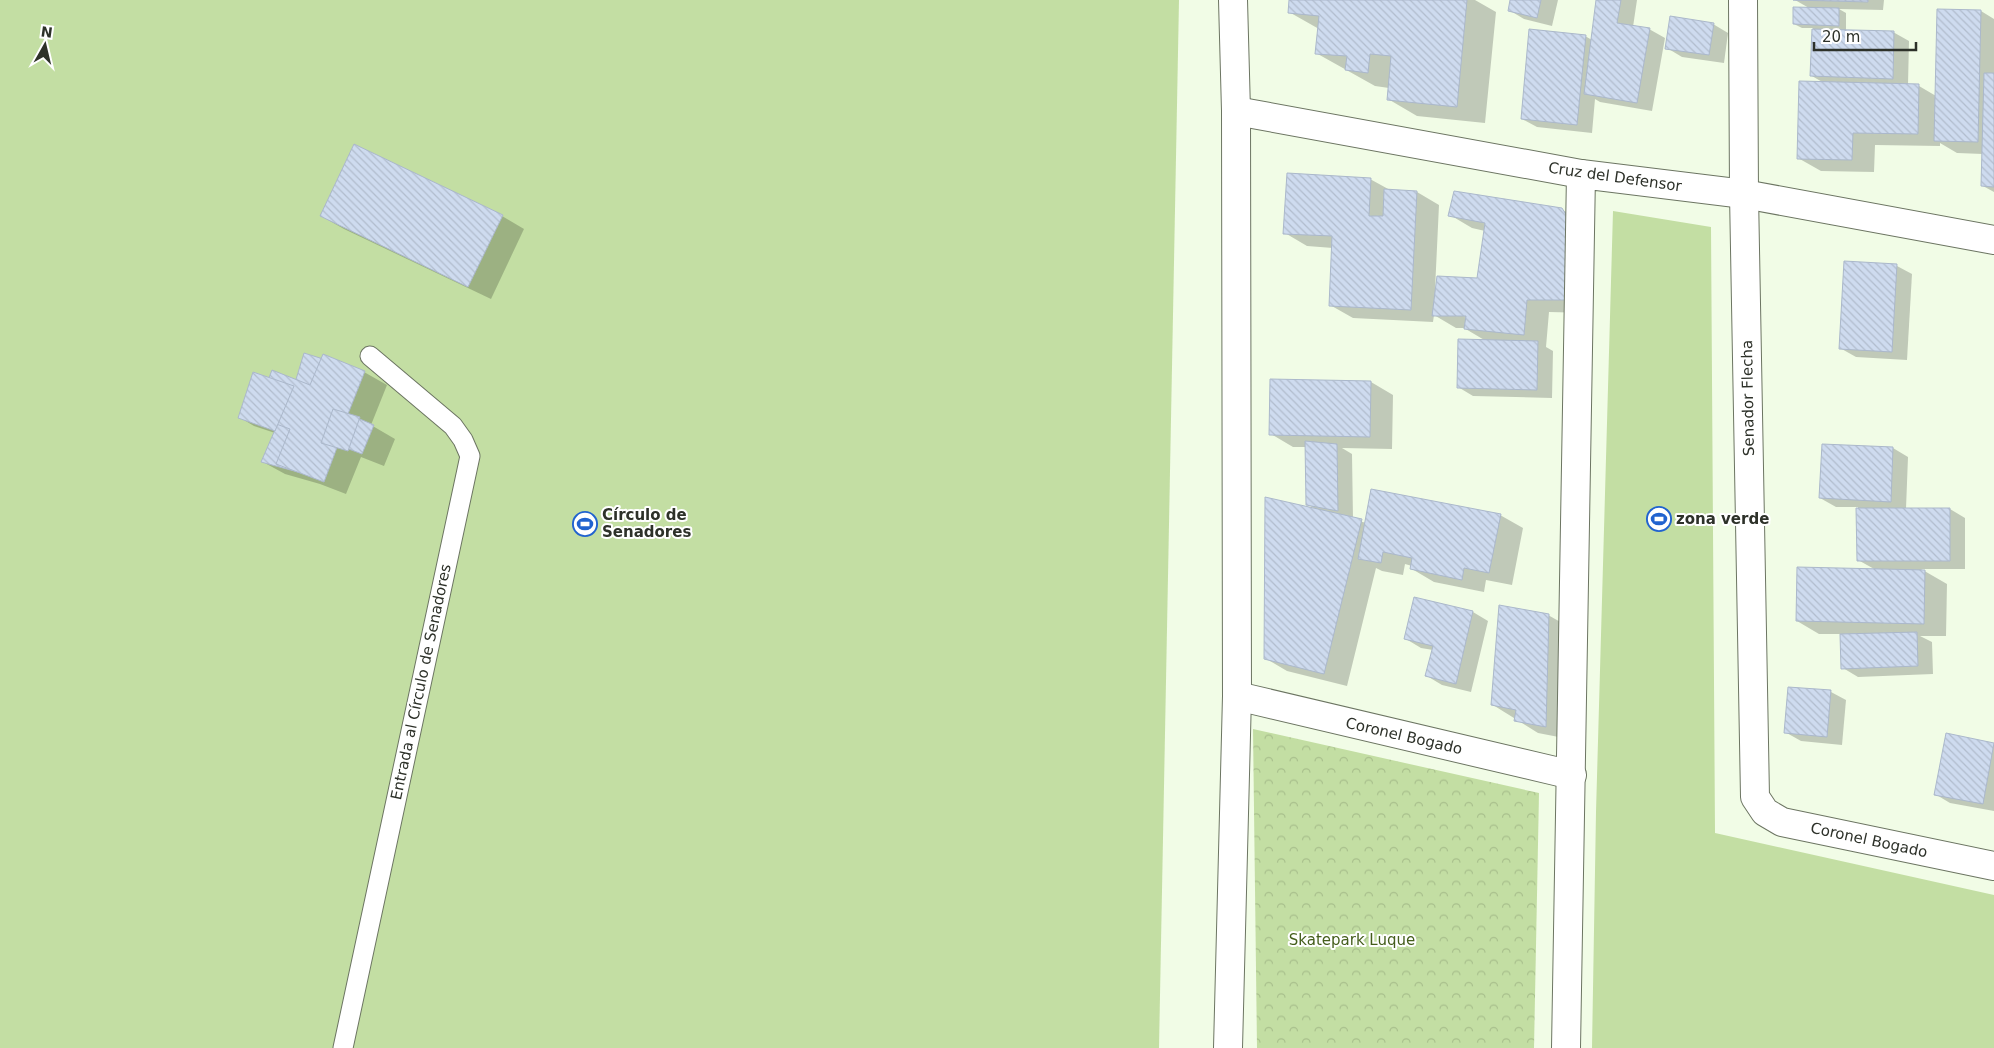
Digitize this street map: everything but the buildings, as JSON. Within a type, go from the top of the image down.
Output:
[{"type":"street","points":[[1228,1048],[1237,696],[1236,111],[1233,0]]},
{"type":"street","name":"Senador Flecha","points":[[1743,0],[1744,194],[1755,796]]},
{"type":"street","name":"Cruz del Defensor","points":[[1236,111],[1581,174],[1744,194],[1994,240]]},
{"type":"street","points":[[1566,1048],[1581,174]]},
{"type":"street","name":"Coronel Bogado","points":[[1237,696],[1572,776]]},
{"type":"street","name":"Coronel Bogado","points":[[1755,796],[1765,812],[1782,822],[1994,866]]},
{"type":"lane","name":"Entrada al Círculo de Senadores","points":[[343,1048],[470,456],[463,440],[452,426],[370,356]]},
{"type":"green space","name":"Círculo de Senadores","points":[[0,0],[1179,0],[1159,1048],[0,1048]]},
{"type":"green space","name":"zona verde","points":[[1613,211],[1711,227],[1715,833],[1994,895],[1994,1048],[1592,1048],[1596,812]]},
{"type":"green space","name":"Skatepark Luque","points":[[1253,729],[1539,793],[1534,1048],[1257,1048]]},
{"type":"place","name":"zona verde","points":[[1659,519]]},
{"type":"place","name":"Círculo de Senadores","points":[[585,524]]}]
